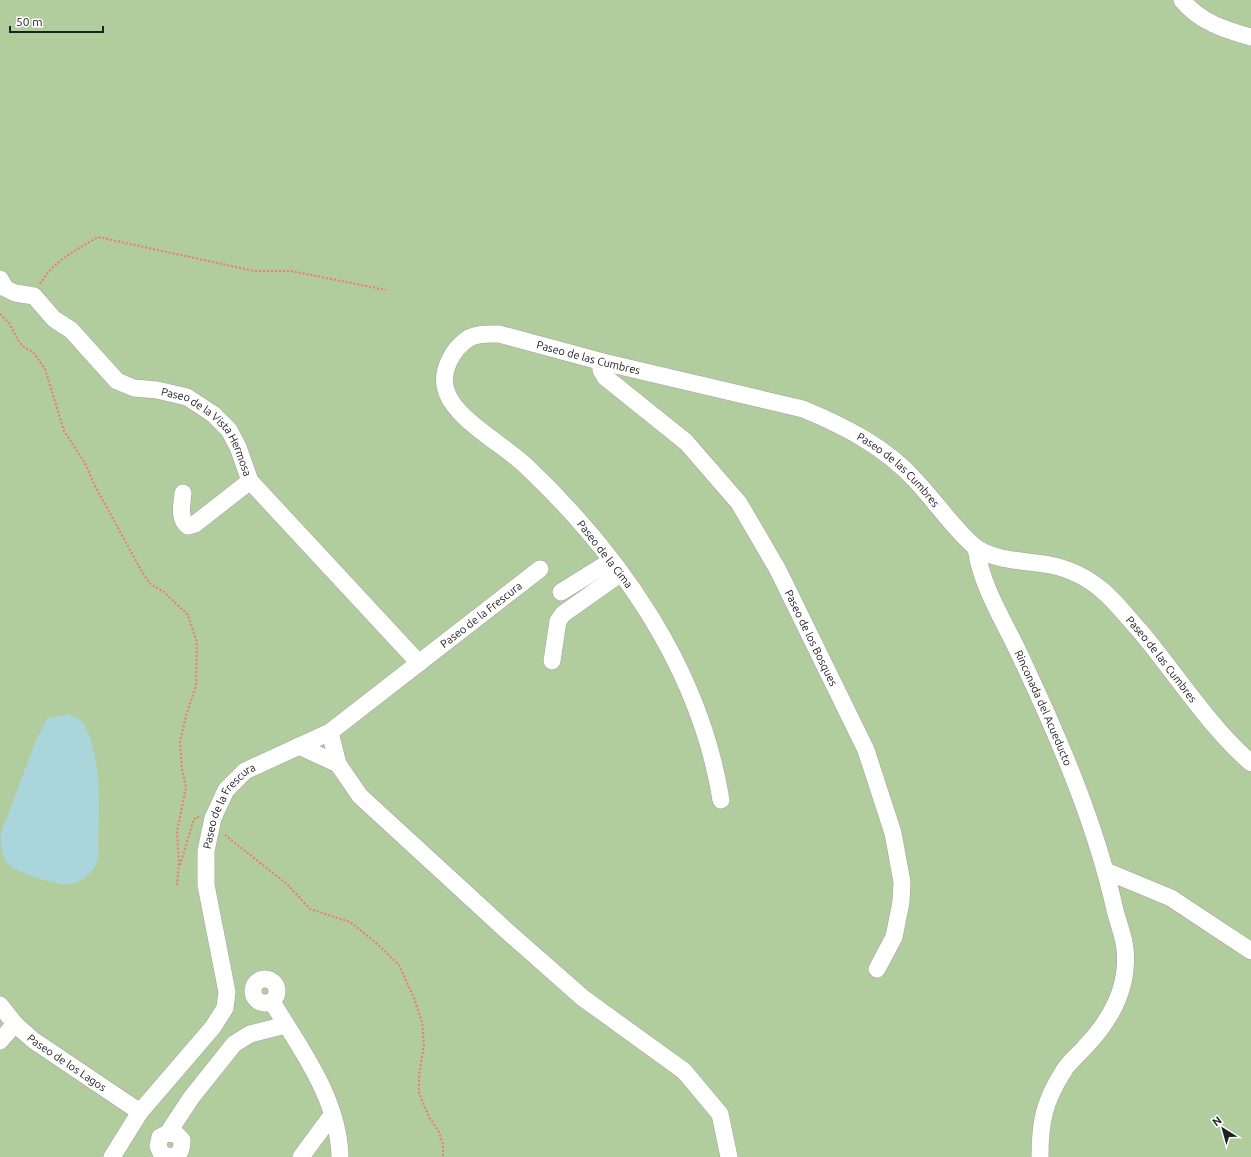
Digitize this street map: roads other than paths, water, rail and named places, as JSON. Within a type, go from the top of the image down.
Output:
[{"type":"street","points":[[1182,0],[1206,21],[1251,37]]},
{"type":"street","name":"Paseo de la Vista Hermosa","points":[[0,279],[5,288],[15,293],[34,296],[54,319],[71,330],[117,381],[134,388],[157,390],[187,397],[213,414],[230,430],[238,447],[250,481],[419,663]]},
{"type":"street","name":"Paseo de las Cumbres","points":[[458,348],[470,338],[483,333],[499,334],[603,362],[803,409],[830,420],[860,436],[890,457],[916,480],[976,548],[1017,561],[1049,565],[1066,569],[1082,576],[1103,591],[1145,637],[1233,747],[1251,763]]},
{"type":"street","name":"Paseo de la Cima","points":[[458,348],[450,358],[446,370],[446,392],[452,403],[465,417],[525,465],[572,512],[616,567],[654,619],[694,699],[709,742],[721,800]]},
{"type":"street","name":"Paseo de los Bosques","points":[[603,362],[601,370],[605,377],[686,442],[739,503],[778,570],[866,750],[893,833],[902,882],[901,902],[894,937],[877,969]]},
{"type":"street","points":[[183,493],[181,517],[183,522],[188,526],[195,524],[250,481]]},
{"type":"street","name":"Rinconada del Acueducto","points":[[976,548],[978,567],[990,596],[1054,727],[1106,871],[1125,948],[1125,975],[1118,999],[1104,1026],[1064,1070],[1049,1098],[1040,1127],[1040,1157]]},
{"type":"street","points":[[561,592],[616,567]]},
{"type":"street","points":[[552,661],[558,621],[560,618],[616,567]]},
{"type":"street","name":"Paseo de la Frescura","points":[[112,1157],[140,1112],[213,1027],[225,1008],[227,992],[206,885],[206,851],[212,823],[226,790],[245,771],[330,732],[540,569]]},
{"type":"street","points":[[330,732],[338,764],[360,796],[508,932],[583,998],[684,1071],[720,1114],[729,1157]]},
{"type":"street","points":[[299,746],[338,764]]},
{"type":"street","points":[[1106,871],[1171,898],[1251,951]]},
{"type":"street","points":[[272,1002],[326,1093],[338,1132],[340,1157]]},
{"type":"street","name":"Paseo de los Lagos","points":[[0,1006],[15,1024],[32,1040],[140,1112]]},
{"type":"street","points":[[0,1041],[15,1024]]},
{"type":"street","points":[[169,1157],[161,1154],[158,1146],[160,1137],[168,1133],[191,1098],[234,1044],[250,1034],[286,1025]]},
{"type":"street","points":[[301,1157],[332,1115]]},
{"type":"water","points":[[67,714],[76,717],[83,723],[93,748],[99,795],[98,858],[92,871],[85,878],[75,883],[63,884],[42,879],[11,867],[7,863],[2,853],[1,833],[36,740],[47,719]]}]
